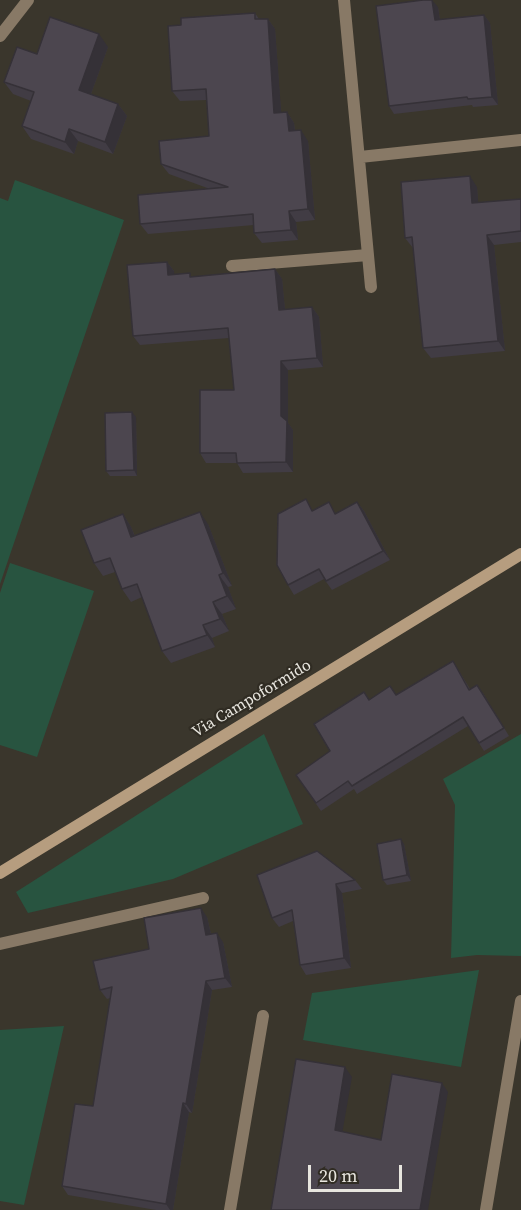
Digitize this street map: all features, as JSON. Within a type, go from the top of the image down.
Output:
[{"type":"main road","name":"Via Campoformido","points":[[0,873],[521,554]]},
{"type":"street","points":[[0,36],[28,0]]},
{"type":"street","points":[[344,0],[371,287]]},
{"type":"street","points":[[360,157],[521,140]]},
{"type":"street","points":[[232,267],[368,255]]},
{"type":"street","points":[[0,944],[202,898]]},
{"type":"street","points":[[486,1210],[521,1001]]},
{"type":"street","points":[[230,1210],[263,1016]]},
{"type":"green space","points":[[15,180],[124,220],[0,584],[0,198],[8,201]]},
{"type":"green space","points":[[10,563],[94,591],[37,757],[0,745],[0,593]]},
{"type":"green space","points":[[264,734],[303,824],[173,879],[28,913],[16,892]]},
{"type":"green space","points":[[521,734],[521,956],[477,955],[451,958],[455,805],[443,779]]},
{"type":"green space","points":[[479,970],[461,1067],[303,1040],[312,993]]},
{"type":"green space","points":[[64,1026],[24,1205],[0,1201],[0,1030]]},
{"type":"building","points":[[432,0],[435,20],[484,15],[492,97],[468,99],[467,97],[389,106],[376,6]]},
{"type":"building","points":[[255,13],[255,19],[268,19],[274,113],[287,112],[289,131],[301,130],[308,209],[289,211],[291,230],[254,233],[253,214],[140,224],[138,195],[228,187],[161,164],[159,141],[209,136],[206,89],[172,91],[168,26],[181,25],[181,18]]},
{"type":"building","points":[[50,17],[99,34],[79,90],[118,104],[105,142],[69,129],[65,142],[22,126],[34,92],[4,82],[17,47],[37,54]]},
{"type":"building","points":[[470,176],[472,203],[521,199],[521,231],[487,235],[498,341],[423,348],[412,237],[405,238],[401,182]]},
{"type":"building","points":[[167,262],[168,275],[190,273],[190,277],[275,269],[279,310],[312,307],[317,358],[281,361],[281,416],[287,421],[286,462],[237,463],[236,453],[200,453],[200,390],[234,390],[228,328],[133,336],[127,265]]},
{"type":"building","points":[[132,412],[134,470],[106,471],[105,413]]},
{"type":"building","points":[[306,499],[312,511],[329,502],[335,514],[357,502],[383,551],[326,581],[319,569],[288,585],[277,565],[278,514]]},
{"type":"building","points":[[200,512],[223,573],[219,575],[227,596],[213,602],[220,619],[203,625],[207,635],[162,651],[137,584],[122,589],[110,558],[94,563],[81,530],[123,514],[131,537]]},
{"type":"building","points":[[453,661],[469,690],[477,685],[504,728],[479,743],[463,717],[352,786],[348,781],[316,803],[296,775],[330,751],[314,724],[364,692],[369,700],[390,686],[396,695]]},
{"type":"building","points":[[401,839],[407,875],[383,880],[377,844]]},
{"type":"building","points":[[317,851],[355,880],[336,884],[344,958],[300,965],[292,910],[272,918],[257,875]]},
{"type":"building","points":[[201,908],[206,935],[217,933],[225,978],[206,981],[186,1104],[183,1103],[166,1204],[62,1186],[75,1104],[93,1106],[112,987],[100,990],[93,961],[149,949],[144,918]]},
{"type":"building","points":[[296,1059],[345,1067],[335,1130],[381,1140],[392,1074],[442,1083],[420,1210],[271,1210]]}]
